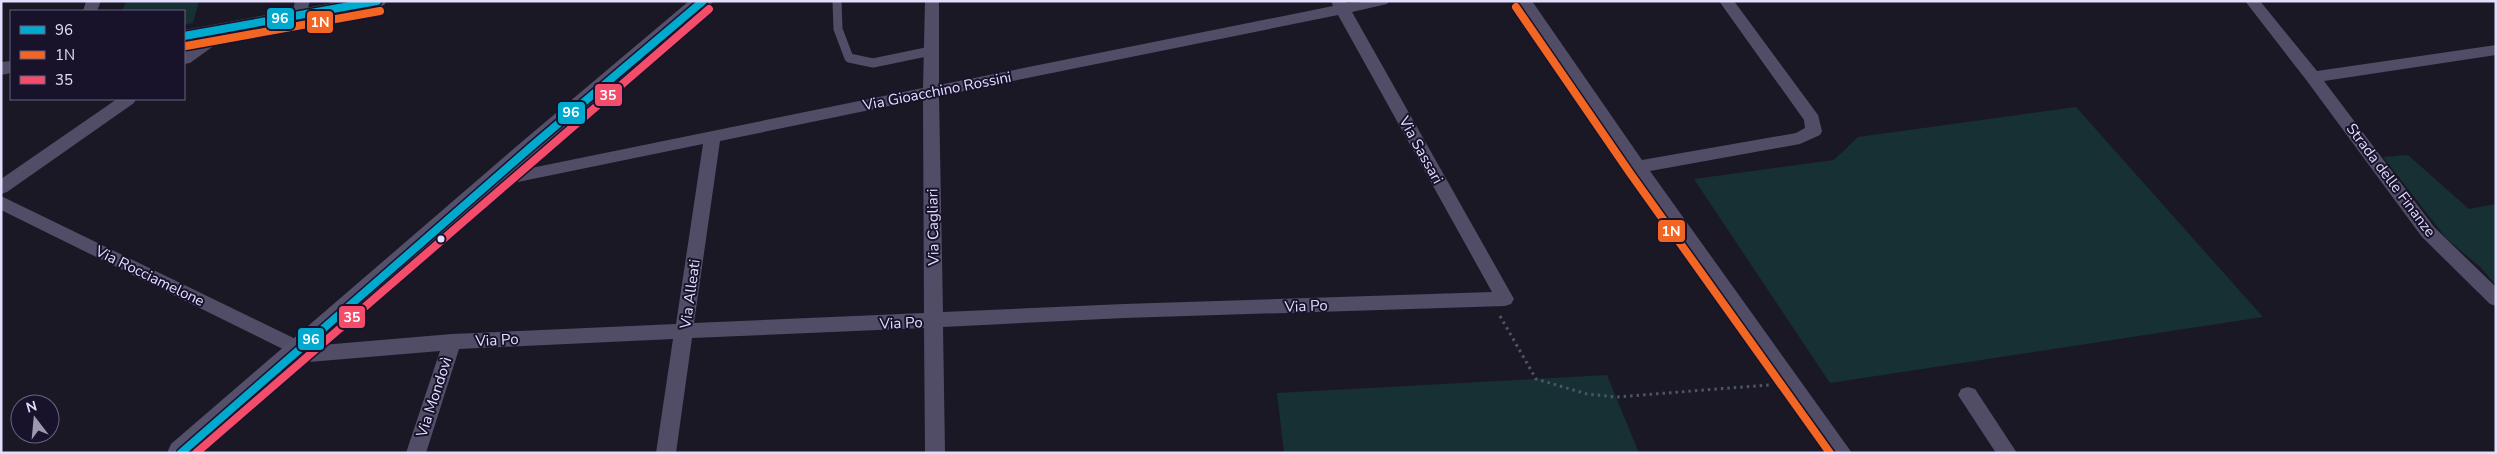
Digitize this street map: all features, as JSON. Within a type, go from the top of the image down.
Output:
[{"type":"main road","points":[[181,453],[492,181],[703,1]]},
{"type":"street","points":[[185,36],[228,28],[302,8],[378,1]]},
{"type":"street","name":"Via Cagliari","points":[[932,1],[930,92],[935,322],[935,453]]},
{"type":"street","name":"Via Gioacchino Rossini","points":[[492,181],[930,92],[1340,5],[1382,1]]},
{"type":"street","points":[[1524,1],[1638,167],[1842,453]]},
{"type":"street","points":[[1638,167],[1800,138],[1814,131],[1812,119],[1726,1]]},
{"type":"street","name":"Strada delle Finanze","points":[[2252,1],[2313,77],[2428,232],[2496,299]]},
{"type":"street","name":"Via Sassari","points":[[1340,5],[1498,300]]},
{"type":"street","points":[[185,58],[228,28]]},
{"type":"street","points":[[2313,77],[2496,50]]},
{"type":"street","points":[[1,188],[127,100]]},
{"type":"street","name":"Via Alleati","points":[[666,453],[713,136]]},
{"type":"street","name":"Via Rocciamelone","points":[[1,202],[299,350]]},
{"type":"street","name":"Via Po","points":[[299,350],[309,354],[325,354],[452,342],[935,322],[1124,311],[1498,300]]},
{"type":"street","name":"Via Mondovì","points":[[416,453],[452,342]]},
{"type":"street","points":[[1968,395],[2007,453]]},
{"type":"lane","points":[[837,1],[838,29],[849,58],[873,62],[931,51]]},
{"type":"path","points":[[1498,300],[1536,379],[1552,385],[1587,394],[1616,397],[1792,383]]},
{"type":"green space","points":[[126,1],[199,1],[193,23],[185,25],[185,10],[122,10]]},
{"type":"green space","points":[[2076,107],[2263,317],[1830,383],[1694,179],[1834,160],[1858,137]]},
{"type":"green space","points":[[2408,155],[2469,209],[2496,204],[2496,285],[2480,267],[2446,238],[2383,157]]},
{"type":"green space","points":[[1607,375],[1639,453],[1284,453],[1277,393]]},
{"type":"transit line","name":"96","points":[[185,36],[377,1]]},
{"type":"transit line","name":"96","points":[[181,453],[532,146],[703,1]]},
{"type":"transit line","name":"1N","points":[[1516,7],[1630,173],[1830,453]]},
{"type":"transit line","name":"35","points":[[196,453],[539,154],[709,9]]},
{"type":"transit line","name":"1N","points":[[186,46],[380,11]]}]
